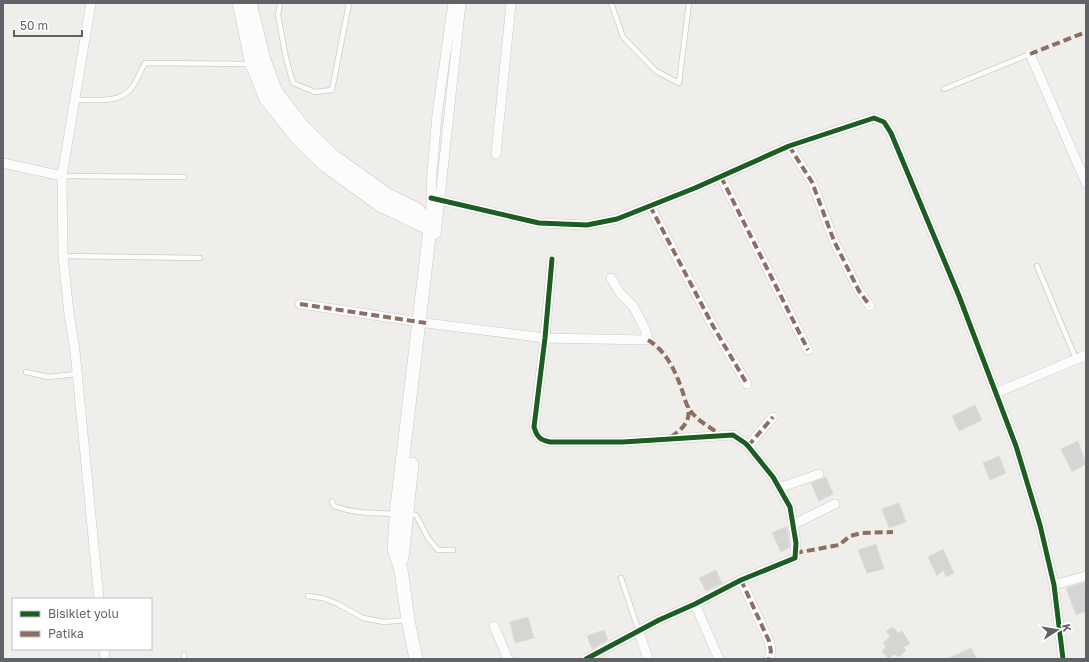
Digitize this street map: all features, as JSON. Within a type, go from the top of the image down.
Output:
[{"type":"street","points":[[91,3],[62,176],[63,256],[77,374],[99,598]]},
{"type":"street","points":[[239,3],[258,62]]},
{"type":"street","points":[[250,3],[258,62],[266,99],[298,139],[325,165],[380,205],[433,232]]},
{"type":"street","points":[[435,199],[432,172],[437,115],[454,3]]},
{"type":"street","points":[[416,659],[408,620],[401,570],[394,549],[402,514],[433,232],[435,199],[461,3]]},
{"type":"street","points":[[496,154],[511,3]]},
{"type":"street","points":[[1030,54],[1086,183]]},
{"type":"street","points":[[435,199],[539,223],[587,225],[617,219],[721,177],[789,146],[874,118],[884,122],[891,133],[959,296],[1016,446],[1040,525],[1054,585],[1062,658]]},
{"type":"street","points":[[789,146],[812,182],[834,241],[859,291],[870,306]]},
{"type":"street","points":[[3,163],[62,176]]},
{"type":"street","points":[[721,177],[808,350]]},
{"type":"street","points":[[650,206],[714,326],[747,384]]},
{"type":"street","points":[[552,259],[545,338],[534,427],[539,438],[550,442],[623,442],[733,435],[748,446],[773,477],[790,507],[794,524],[796,544],[795,558],[741,580],[586,659]]},
{"type":"street","points":[[300,304],[422,323],[545,338],[648,340],[645,329],[633,306],[620,293],[611,278]]},
{"type":"street","points":[[996,394],[1086,355]]},
{"type":"street","points":[[748,446],[773,417]]},
{"type":"street","points":[[779,488],[819,474]]},
{"type":"street","points":[[794,524],[836,504]]},
{"type":"street","points":[[1054,585],[1086,576]]},
{"type":"street","points":[[741,580],[769,641],[771,651],[769,659]]},
{"type":"street","points":[[695,604],[719,659]]},
{"type":"street","points":[[494,626],[508,659]]},
{"type":"street","points":[[639,632],[648,659]]},
{"type":"lane","points":[[280,3],[278,15],[286,58],[293,84],[315,92],[332,90],[349,3]]},
{"type":"lane","points":[[611,3],[623,37],[656,71],[679,83],[688,3]]},
{"type":"lane","points":[[944,89],[1030,54]]},
{"type":"lane","points":[[75,100],[108,100],[123,96],[133,86],[145,63],[258,62]]},
{"type":"lane","points":[[62,176],[184,177]]},
{"type":"lane","points":[[63,256],[200,258]]},
{"type":"lane","points":[[1036,266],[1076,359]]},
{"type":"lane","points":[[26,372],[48,376],[77,374]]},
{"type":"lane","points":[[332,500],[334,506],[361,513],[416,515],[428,538],[438,550],[453,550]]},
{"type":"lane","points":[[621,578],[639,632]]},
{"type":"lane","points":[[308,596],[323,598],[338,604],[363,618],[384,622],[408,620]]},
{"type":"building","points":[[975,405],[982,420],[959,431],[952,416]]},
{"type":"building","points":[[1078,441],[1086,464],[1072,472],[1061,449]]},
{"type":"building","points":[[999,456],[1006,473],[990,480],[983,463]]},
{"type":"building","points":[[826,477],[833,494],[819,501],[811,483]]},
{"type":"building","points":[[899,503],[906,522],[889,528],[882,509]]},
{"type":"building","points":[[787,526],[790,547],[781,552],[772,533]]},
{"type":"building","points":[[876,544],[884,569],[867,573],[858,550]]},
{"type":"building","points":[[943,549],[954,573],[946,577],[943,570],[937,576],[928,557]]},
{"type":"building","points":[[716,570],[722,583],[706,591],[699,578]]},
{"type":"building","points":[[1086,582],[1086,611],[1076,615],[1066,588]]},
{"type":"building","points":[[528,617],[534,638],[515,643],[510,622]]},
{"type":"building","points":[[893,627],[898,633],[902,631],[910,644],[903,647],[906,650],[899,657],[894,654],[889,659],[882,651],[886,647],[883,643],[890,637],[886,631]]},
{"type":"building","points":[[604,630],[608,640],[592,649],[587,636]]},
{"type":"building","points":[[971,648],[977,659],[947,659]]},
{"type":"marked path","points":[[1030,54],[1086,32]]},
{"type":"marked path","points":[[789,146],[812,182],[834,241],[859,291],[870,306]]},
{"type":"marked path","points":[[721,177],[808,350]]},
{"type":"marked path","points":[[650,206],[713,326],[747,384]]},
{"type":"marked path","points":[[300,304],[426,323]]},
{"type":"marked path","points":[[648,340],[665,355],[676,375],[686,403],[691,412],[721,435]]},
{"type":"marked path","points":[[671,437],[685,425],[689,412],[688,407]]},
{"type":"marked path","points":[[748,446],[773,417]]},
{"type":"marked path","points":[[795,553],[839,545],[850,536],[862,533],[893,532]]},
{"type":"marked path","points":[[741,580],[769,641],[771,651],[769,659]]},
{"type":"cycle path","points":[[431,198],[539,223],[587,225],[617,219],[695,188],[789,146],[874,118],[884,122],[891,133],[959,296],[1016,446],[1040,525],[1054,585],[1063,659]]},
{"type":"cycle path","points":[[552,259],[545,338],[534,427],[538,436],[541,439],[550,442],[623,442],[733,435],[748,446],[773,477],[790,507],[796,543],[795,558],[741,580],[695,604],[659,620],[586,659]]}]
